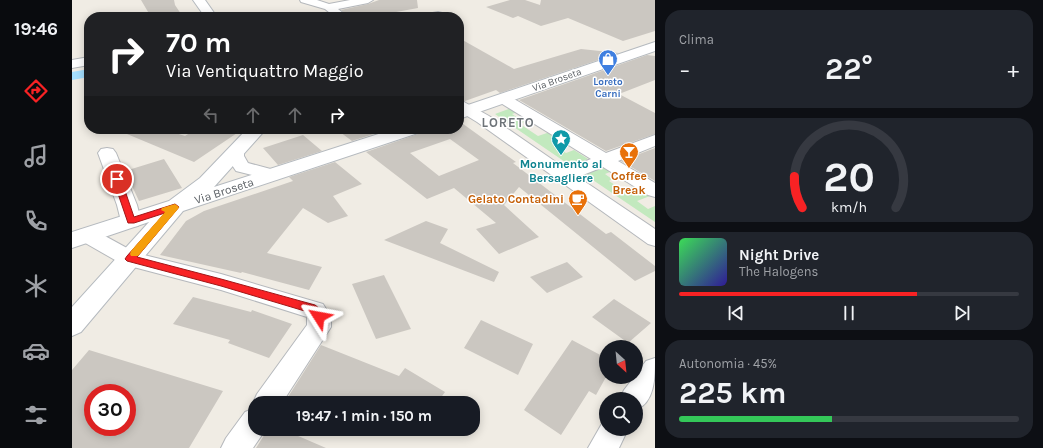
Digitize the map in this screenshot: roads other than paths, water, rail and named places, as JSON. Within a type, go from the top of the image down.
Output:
[{"type":"street","points":[[199,0],[207,12]]},
{"type":"street","points":[[305,0],[329,7],[336,12]]},
{"type":"street","points":[[329,7],[368,0]]},
{"type":"street","name":"Via Broseta","points":[[464,109],[504,99],[655,46]]},
{"type":"street","points":[[72,64],[84,62]]},
{"type":"street","points":[[504,99],[655,191]]},
{"type":"street","points":[[464,111],[564,176],[655,239]]},
{"type":"street","points":[[72,325],[175,207],[207,182],[252,134]]},
{"type":"street","name":"Via Broseta","points":[[79,238],[397,134]]},
{"type":"street","points":[[564,176],[655,140]]},
{"type":"street","name":"Via Broseta","points":[[236,152],[235,156],[242,167],[272,175]]},
{"type":"street","points":[[107,153],[127,205],[131,221]]},
{"type":"street","name":"Via Broseta","points":[[79,238],[130,259],[221,282],[315,310],[319,317],[319,327],[272,396]]},
{"type":"street","points":[[639,392],[655,369]]},
{"type":"street","points":[[236,448],[248,431]]},
{"type":"street","points":[[603,448],[610,436]]},
{"type":"waterway","points":[[72,76],[84,74]]},
{"type":"place","name":"Loreto Carni","points":[[608,76]]},
{"type":"place","name":"Monumento al Bersagliere","points":[[561,156]]},
{"type":"place","name":"Coffee Break","points":[[629,169]]},
{"type":"place","name":"Gelato Contadini","points":[[578,216]]},
{"type":"district","name":"LORETO","points":[[508,122]]}]
